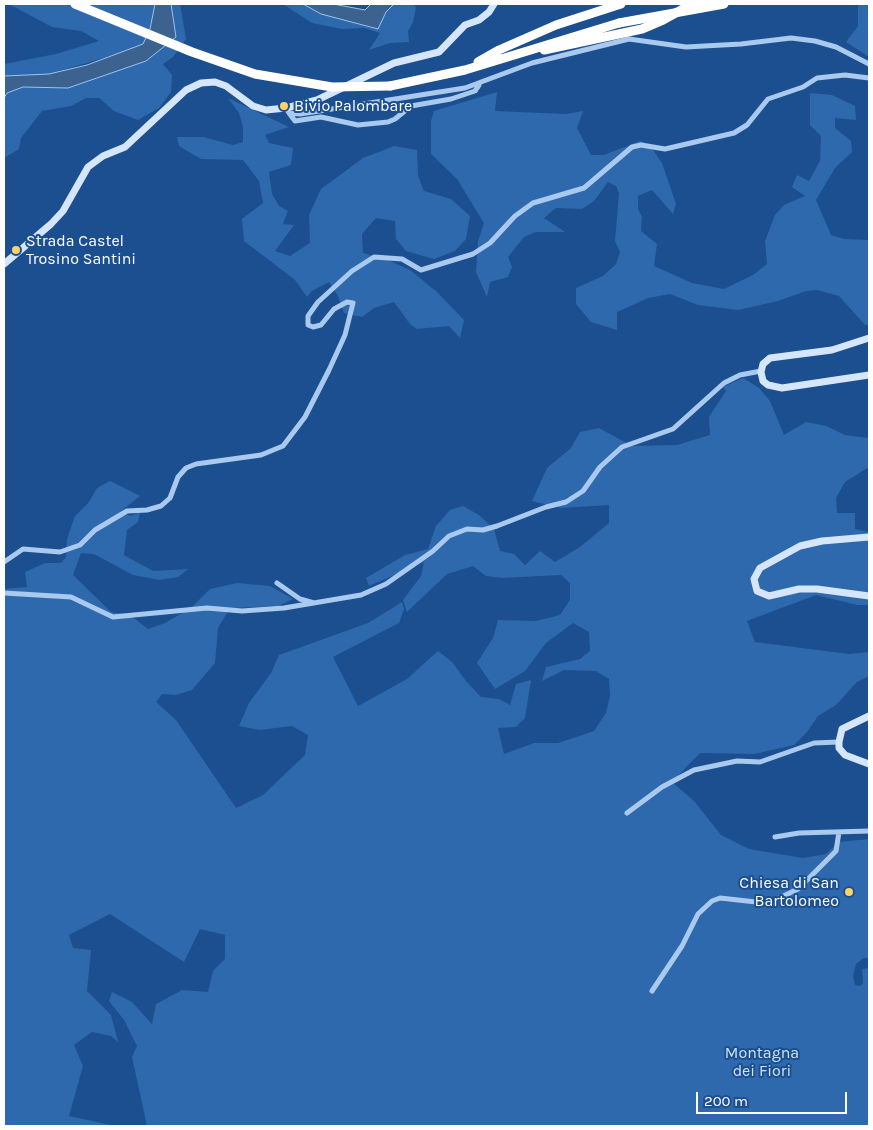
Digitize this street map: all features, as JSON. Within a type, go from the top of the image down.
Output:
[{"type":"highway","points":[[75,4],[192,52],[255,74],[332,86],[390,86],[465,70],[619,23],[724,4]]},
{"type":"highway","points":[[465,70],[499,50],[596,11],[621,4]]},
{"type":"highway","points":[[500,60],[619,34],[663,20],[692,4]]},
{"type":"street","points":[[288,111],[317,100],[394,63],[439,52],[465,25],[479,20],[489,12],[494,4]]},
{"type":"street","points":[[4,264],[57,217],[88,168],[103,156],[125,146],[186,90],[201,83],[215,82],[226,86],[253,106],[266,110],[288,111],[376,103],[479,84],[532,63],[629,39],[686,47],[741,44],[791,38],[815,41],[836,47],[869,64]]},
{"type":"street","points":[[4,562],[23,550],[60,552],[80,545],[95,530],[127,511],[147,510],[161,506],[170,498],[178,477],[186,468],[196,464],[261,455],[283,446],[304,417],[329,370],[345,335],[353,303],[347,302],[334,308],[321,325],[314,327],[308,325],[308,316],[318,302],[352,271],[374,256],[402,259],[421,270],[472,254],[490,243],[515,216],[534,203],[584,188],[632,147],[641,146],[665,149],[734,133],[747,125],[768,99],[803,87],[816,78],[845,75],[869,78]]},
{"type":"street","points":[[288,111],[295,121],[321,117],[358,125],[388,122],[395,119],[411,106],[475,91],[479,84]]},
{"type":"street","points":[[869,338],[832,350],[770,358],[763,364],[761,370],[766,383],[782,388],[869,375]]},
{"type":"street","points":[[4,593],[71,597],[113,617],[207,608],[242,611],[315,604],[361,595],[386,584],[433,551],[449,536],[467,529],[483,530],[497,526],[546,507],[566,502],[583,491],[600,467],[622,447],[673,429],[724,383],[747,373],[761,370]]},
{"type":"street","points":[[869,538],[822,541],[794,548],[760,568],[754,576],[754,582],[760,593],[768,596],[799,589],[817,589],[869,596]]},
{"type":"street","points":[[277,584],[300,599],[315,604]]},
{"type":"street","points":[[869,716],[842,728],[838,742],[839,748],[845,755],[869,764]]},
{"type":"street","points":[[627,813],[662,787],[694,770],[737,761],[760,762],[814,743],[838,742]]},
{"type":"street","points":[[775,837],[869,831]]},
{"type":"street","points":[[652,991],[682,946],[698,914],[712,901],[720,898],[756,902],[773,900],[798,889],[836,851],[839,832]]},
{"type":"green space","points":[[9,4],[155,4],[150,29],[144,44],[134,49],[49,74],[4,76],[4,64],[56,54],[99,41],[81,31],[52,27]]},
{"type":"green space","points":[[171,4],[180,4],[186,39],[173,57],[163,64],[172,75],[171,92],[159,108],[138,120],[114,111],[99,98],[86,98],[71,106],[42,111],[21,138],[19,149],[4,158],[4,98],[7,93],[23,87],[68,88],[146,61],[176,37]]},
{"type":"green space","points":[[283,4],[303,4],[370,28],[382,21],[386,12],[394,4],[413,4],[416,7],[413,22],[408,31],[409,42],[390,43],[369,50],[380,33],[364,28],[342,29],[312,23]]},
{"type":"green space","points":[[863,4],[869,6],[869,57],[846,42],[858,26],[858,6]]},
{"type":"green space","points":[[497,92],[495,111],[566,114],[583,111],[577,128],[591,155],[604,155],[640,141],[649,144],[662,163],[676,204],[673,214],[652,190],[638,196],[638,209],[642,217],[641,231],[657,244],[654,266],[692,283],[724,289],[753,275],[767,264],[765,241],[775,215],[784,205],[805,196],[792,187],[797,175],[809,181],[820,161],[821,136],[810,125],[810,93],[832,95],[855,106],[856,120],[835,118],[835,128],[851,141],[852,152],[835,168],[816,200],[831,235],[844,239],[869,240],[869,325],[865,325],[839,296],[817,290],[806,291],[778,301],[738,310],[698,305],[670,294],[648,298],[617,312],[617,330],[591,322],[576,304],[576,288],[603,276],[616,264],[620,252],[615,241],[619,193],[616,186],[608,182],[594,201],[582,209],[556,208],[544,218],[565,232],[536,232],[524,237],[508,257],[512,267],[508,277],[490,282],[487,297],[476,272],[478,241],[484,223],[457,179],[431,154],[431,121],[434,111]]},
{"type":"green space","points":[[228,98],[289,127],[265,135],[269,143],[293,148],[291,165],[269,172],[272,194],[279,206],[288,211],[283,224],[294,225],[275,251],[290,256],[310,243],[309,215],[321,189],[363,158],[394,146],[417,150],[418,176],[424,191],[451,199],[470,216],[466,239],[455,251],[434,259],[406,251],[396,239],[395,221],[376,218],[362,234],[363,253],[388,260],[410,270],[437,292],[464,320],[460,338],[449,326],[417,329],[410,324],[394,302],[374,308],[362,317],[344,313],[338,296],[329,282],[312,291],[307,297],[295,280],[244,241],[242,219],[263,203],[259,181],[243,160],[201,159],[179,146],[177,137],[203,137],[233,145],[243,142],[243,127],[239,113]]},
{"type":"green space","name":"Montagna dei Fiori","points":[[743,378],[759,388],[770,401],[784,435],[806,422],[826,426],[845,435],[869,438],[869,467],[845,482],[836,498],[837,513],[855,513],[855,529],[869,532],[869,605],[857,605],[816,595],[747,621],[755,642],[849,654],[869,652],[869,676],[857,682],[836,705],[818,716],[807,732],[794,745],[754,754],[700,753],[672,782],[694,801],[721,835],[749,849],[803,858],[826,854],[839,842],[869,839],[869,958],[864,958],[856,964],[853,976],[855,985],[860,986],[863,983],[862,969],[869,968],[869,1126],[147,1126],[132,1057],[137,1046],[124,1020],[109,1001],[112,992],[132,1002],[152,1024],[156,1004],[182,990],[208,992],[213,971],[225,959],[225,935],[200,929],[184,962],[110,914],[69,935],[73,948],[91,950],[87,991],[111,1015],[118,1042],[111,1036],[92,1032],[74,1045],[83,1066],[69,1116],[115,1126],[4,1126],[4,589],[27,587],[25,572],[45,563],[61,563],[66,557],[67,539],[75,516],[89,502],[97,488],[110,481],[140,496],[120,512],[131,516],[140,512],[138,522],[127,530],[124,555],[153,571],[188,569],[178,577],[159,580],[133,575],[94,554],[81,553],[73,575],[111,612],[130,615],[148,629],[165,623],[191,608],[210,589],[237,583],[270,586],[293,599],[278,606],[230,608],[218,628],[215,663],[192,690],[176,695],[162,694],[156,702],[176,720],[236,808],[263,795],[305,755],[308,735],[292,726],[260,730],[239,726],[249,703],[271,673],[279,655],[368,623],[402,602],[404,609],[399,623],[333,657],[358,706],[407,679],[438,651],[452,662],[481,697],[499,699],[510,705],[516,684],[531,680],[525,718],[516,727],[498,728],[504,754],[534,743],[558,743],[594,731],[606,713],[610,696],[609,679],[596,671],[564,670],[542,681],[546,667],[580,659],[590,651],[589,632],[573,623],[546,643],[525,671],[495,689],[477,663],[493,638],[498,620],[536,621],[560,615],[570,600],[570,583],[561,575],[502,578],[486,576],[473,566],[447,574],[407,612],[403,600],[421,576],[424,562],[369,586],[366,578],[405,555],[428,549],[436,526],[450,510],[463,506],[479,515],[494,529],[500,551],[514,554],[525,565],[540,551],[555,562],[580,547],[609,523],[609,505],[561,508],[532,501],[547,468],[571,448],[580,432],[599,428],[632,446],[677,445],[710,435],[709,417],[726,391],[723,387]]},
{"type":"shaded area","points":[[155,4],[171,4],[176,37],[146,61],[68,88],[23,87],[7,93],[4,98],[4,76],[49,74],[87,65],[143,44],[150,29]]},
{"type":"shaded area","points":[[303,4],[333,4],[365,10],[371,4],[394,4],[386,12],[378,29],[321,14]]},
{"type":"place","name":"Bivio Palombare","points":[[284,106]]},
{"type":"place","name":"Strada Castel Trosino Santini","points":[[16,250]]},
{"type":"place","name":"Chiesa di San Bartolomeo","points":[[849,892]]}]
